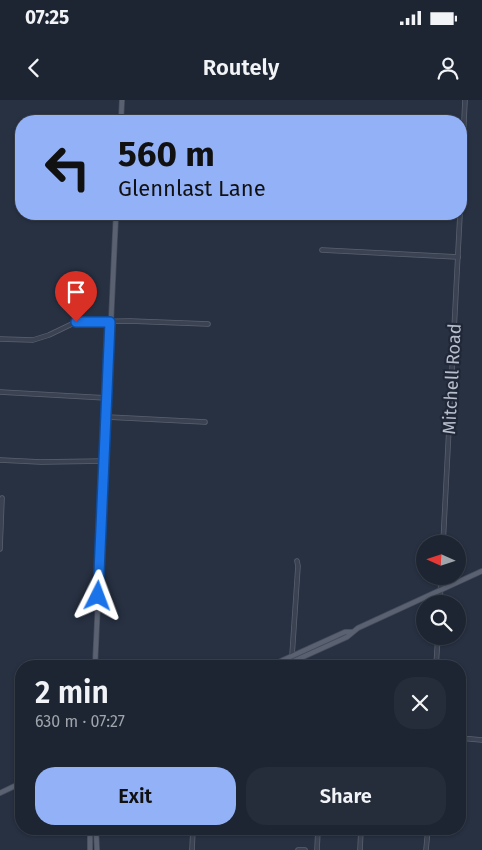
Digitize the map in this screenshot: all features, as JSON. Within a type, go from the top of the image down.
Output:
[{"type":"main road","points":[[121,115],[122,100]]},
{"type":"main road","points":[[96,660],[116,220]]},
{"type":"main road","points":[[292,656],[299,659],[482,571]]},
{"type":"main road","points":[[283,660],[345,632],[352,632]]},
{"type":"main road","points":[[0,793],[15,786]]},
{"type":"main road","points":[[90,835],[90,850]]},
{"type":"main road","points":[[96,835],[97,850]]},
{"type":"street","points":[[464,115],[465,100]]},
{"type":"street","name":"Mitchell Road","points":[[443,535],[460,220]]},
{"type":"street","points":[[322,250],[458,257]]},
{"type":"street","points":[[0,339],[33,340],[49,335],[76,322],[208,324]]},
{"type":"street","points":[[0,392],[107,398]]},
{"type":"street","points":[[107,417],[205,422]]},
{"type":"street","points":[[0,460],[40,462],[105,461]]},
{"type":"street","points":[[0,549],[2,498]]},
{"type":"street","points":[[292,656],[297,560]]},
{"type":"street","points":[[440,585],[440,595]]},
{"type":"street","points":[[436,660],[437,645]]},
{"type":"street","points":[[466,739],[482,740]]},
{"type":"street","points":[[192,850],[193,835]]},
{"type":"street","points":[[317,850],[318,835]]},
{"type":"street","points":[[360,850],[361,835]]},
{"type":"street","points":[[426,850],[427,835]]},
{"type":"street","points":[[298,850],[305,850]]},
{"type":"route","points":[[76,322],[110,322],[98,596]]}]
